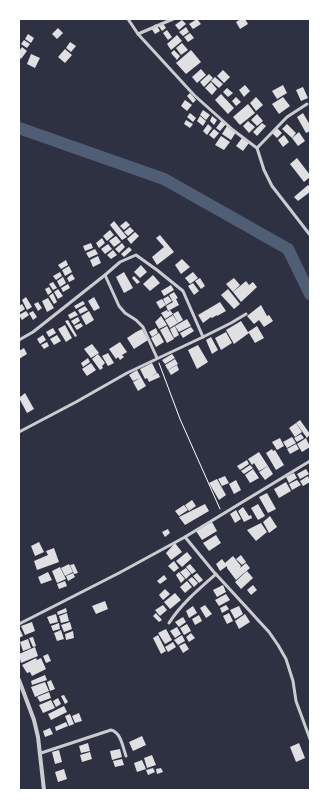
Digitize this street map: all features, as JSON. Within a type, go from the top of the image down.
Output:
[{"type":"street","points":[[128,19],[138,34],[194,95],[257,148],[264,170],[272,186],[310,235]]},
{"type":"street","points":[[138,34],[173,19]]},
{"type":"street","points":[[257,148],[287,117],[307,104]]},
{"type":"street","points":[[19,340],[33,332],[120,262],[136,255],[183,291],[203,337]]},
{"type":"street","points":[[105,275],[119,306],[143,328],[158,358]]},
{"type":"street","points":[[19,432],[127,373],[203,337],[246,314]]},
{"type":"street","points":[[19,624],[119,573],[185,537],[310,461]]},
{"type":"street","points":[[185,537],[278,645],[286,659],[296,701],[310,738]]},
{"type":"street","points":[[169,624],[174,616],[193,595],[216,574]]},
{"type":"street","points":[[19,680],[34,720],[41,753],[44,790]]},
{"type":"street","points":[[41,753],[111,730],[115,731],[119,735],[126,756]]},
{"type":"path","points":[[158,358],[180,419],[222,514]]},
{"type":"building","points":[[197,19],[201,24],[193,29],[189,24]]},
{"type":"building","points":[[241,19],[245,19],[248,24],[240,29],[236,22]]},
{"type":"building","points":[[182,20],[186,24],[179,30],[175,25]]},
{"type":"building","points":[[162,22],[166,28],[162,31],[158,25]]},
{"type":"building","points":[[156,24],[160,31],[155,34],[151,28]]},
{"type":"building","points":[[186,27],[189,32],[183,36],[179,32]]},
{"type":"building","points":[[58,28],[63,33],[57,39],[52,34]]},
{"type":"building","points":[[167,30],[172,37],[168,40],[163,33]]},
{"type":"building","points":[[190,33],[194,38],[188,42],[184,37]]},
{"type":"building","points":[[28,34],[34,38],[31,43],[25,39]]},
{"type":"building","points":[[177,35],[182,41],[171,50],[167,44]]},
{"type":"building","points":[[24,40],[30,44],[27,48],[21,44]]},
{"type":"building","points":[[70,42],[76,46],[71,52],[66,48]]},
{"type":"building","points":[[182,43],[188,50],[181,55],[176,48]]},
{"type":"building","points":[[22,47],[27,51],[21,59],[19,57],[19,51]]},
{"type":"building","points":[[65,49],[72,55],[65,63],[58,57]]},
{"type":"building","points":[[174,50],[180,56],[177,60],[171,53]]},
{"type":"building","points":[[191,50],[201,62],[186,74],[176,63]]},
{"type":"building","points":[[31,54],[40,58],[35,68],[27,64]]},
{"type":"building","points":[[201,69],[206,75],[197,83],[192,77]]},
{"type":"building","points":[[223,70],[230,77],[224,83],[217,76]]},
{"type":"building","points":[[209,74],[213,78],[204,87],[200,82]]},
{"type":"building","points":[[215,77],[223,84],[219,88],[211,81]]},
{"type":"building","points":[[211,82],[217,89],[212,95],[205,88]]},
{"type":"building","points":[[245,85],[250,91],[244,97],[239,90]]},
{"type":"building","points":[[283,85],[287,93],[277,99],[272,91]]},
{"type":"building","points":[[303,87],[308,98],[301,101],[296,90]]},
{"type":"building","points":[[227,88],[233,93],[228,97],[223,92]]},
{"type":"building","points":[[190,93],[196,100],[193,103],[187,96]]},
{"type":"building","points":[[221,94],[234,108],[228,114],[215,100]]},
{"type":"building","points":[[236,97],[241,102],[236,106],[232,101]]},
{"type":"building","points":[[256,97],[263,105],[256,111],[250,103]]},
{"type":"building","points":[[283,97],[290,106],[279,114],[272,104]]},
{"type":"building","points":[[185,100],[192,105],[187,111],[181,106]]},
{"type":"building","points":[[248,104],[255,113],[240,125],[233,117]]},
{"type":"building","points":[[203,110],[210,115],[206,120],[200,115]]},
{"type":"building","points":[[190,113],[196,118],[193,122],[187,117]]},
{"type":"building","points":[[303,113],[310,125],[310,131],[306,133],[297,117]]},
{"type":"building","points":[[257,114],[263,121],[257,126],[251,120]]},
{"type":"building","points":[[200,116],[206,121],[203,126],[197,121]]},
{"type":"building","points":[[212,116],[217,120],[214,125],[210,121]]},
{"type":"building","points":[[186,120],[193,124],[190,128],[184,124]]},
{"type":"building","points":[[222,120],[227,123],[220,131],[216,128]]},
{"type":"building","points":[[248,121],[255,127],[249,133],[243,126]]},
{"type":"building","points":[[262,123],[266,126],[257,136],[253,132]]},
{"type":"building","points":[[208,124],[212,128],[207,135],[203,131]]},
{"type":"building","points":[[287,124],[296,133],[292,138],[282,129]]},
{"type":"building","points":[[227,126],[236,132],[231,140],[222,134]]},
{"type":"building","points":[[277,128],[282,133],[277,138],[272,133]]},
{"type":"building","points":[[214,129],[219,133],[214,139],[209,135]]},
{"type":"building","points":[[299,132],[305,141],[298,146],[292,138]]},
{"type":"building","points":[[284,135],[289,142],[283,147],[278,140]]},
{"type":"building","points":[[221,136],[230,142],[224,150],[215,145]]},
{"type":"building","points":[[242,138],[249,143],[243,151],[236,146]]},
{"type":"building","points":[[297,158],[310,175],[310,177],[304,182],[290,164]]},
{"type":"building","points":[[308,185],[310,187],[310,192],[298,201],[294,197]]},
{"type":"building","points":[[114,221],[127,237],[122,240],[110,225]]},
{"type":"building","points":[[126,221],[130,225],[124,230],[120,226]]},
{"type":"building","points":[[130,227],[134,231],[128,236],[124,232]]},
{"type":"building","points":[[110,230],[114,235],[107,241],[103,236]]},
{"type":"building","points":[[135,232],[139,236],[131,244],[127,239]]},
{"type":"building","points":[[160,235],[174,252],[157,265],[152,257],[164,247],[156,238]]},
{"type":"building","points":[[116,236],[121,242],[114,247],[109,241]]},
{"type":"building","points":[[102,238],[105,243],[99,248],[96,243]]},
{"type":"building","points":[[91,243],[93,248],[85,251],[83,246]]},
{"type":"building","points":[[122,243],[125,247],[119,253],[115,249]]},
{"type":"building","points":[[108,244],[112,249],[105,254],[101,249]]},
{"type":"building","points":[[129,247],[132,250],[124,257],[121,254]]},
{"type":"building","points":[[95,249],[98,254],[89,258],[86,253]]},
{"type":"building","points":[[113,250],[117,255],[111,259],[107,255]]},
{"type":"building","points":[[98,256],[101,263],[93,267],[90,260]]},
{"type":"building","points":[[182,259],[190,267],[181,274],[175,265]]},
{"type":"building","points":[[66,260],[68,265],[61,269],[58,265]]},
{"type":"building","points":[[141,265],[147,272],[140,278],[134,272]]},
{"type":"building","points":[[69,266],[72,272],[65,276],[62,270]]},
{"type":"building","points":[[60,272],[62,276],[56,280],[53,276]]},
{"type":"building","points":[[124,272],[133,288],[124,293],[116,277]]},
{"type":"building","points":[[193,272],[198,278],[190,284],[185,278]]},
{"type":"building","points":[[72,274],[75,279],[69,282],[67,278]]},
{"type":"building","points":[[153,275],[160,283],[150,291],[143,284]]},
{"type":"building","points":[[134,276],[140,282],[137,284],[132,278]]},
{"type":"building","points":[[63,277],[66,283],[60,287],[57,281]]},
{"type":"building","points":[[200,278],[205,286],[201,289],[195,281]]},
{"type":"building","points":[[234,278],[240,285],[233,292],[226,284]]},
{"type":"building","points":[[246,281],[249,285],[253,282],[257,287],[241,302],[233,292]]},
{"type":"building","points":[[53,282],[57,288],[53,290],[49,284]]},
{"type":"building","points":[[193,283],[199,291],[194,295],[188,286]]},
{"type":"building","points":[[68,284],[70,288],[63,292],[61,288]]},
{"type":"building","points":[[171,285],[174,290],[164,296],[161,291]]},
{"type":"building","points":[[49,287],[52,292],[48,295],[45,289]]},
{"type":"building","points":[[58,289],[63,296],[58,299],[54,292]]},
{"type":"building","points":[[228,289],[240,304],[234,309],[221,295]]},
{"type":"building","points":[[174,292],[178,298],[176,299],[179,305],[168,311],[166,306],[173,302],[169,295]]},
{"type":"building","points":[[53,293],[57,302],[54,304],[49,296]]},
{"type":"building","points":[[168,296],[172,301],[166,305],[163,299]]},
{"type":"building","points":[[26,297],[32,307],[27,310],[22,300]]},
{"type":"building","points":[[94,297],[100,308],[94,311],[88,301]]},
{"type":"building","points":[[48,298],[54,308],[47,312],[42,301]]},
{"type":"building","points":[[162,299],[166,305],[160,309],[156,302]]},
{"type":"building","points":[[83,301],[85,304],[76,309],[74,306]]},
{"type":"building","points":[[38,302],[42,308],[38,311],[34,304]]},
{"type":"building","points":[[220,302],[226,311],[212,318],[211,317],[203,323],[198,315]]},
{"type":"building","points":[[22,304],[25,309],[19,313],[19,306]]},
{"type":"building","points":[[261,305],[267,316],[269,315],[273,321],[264,327],[259,320],[254,324],[247,316]]},
{"type":"building","points":[[85,306],[88,310],[80,314],[78,310]]},
{"type":"building","points":[[167,310],[168,312],[170,310],[173,314],[165,319],[161,313]]},
{"type":"building","points":[[26,311],[29,315],[22,320],[19,315]]},
{"type":"building","points":[[33,311],[37,317],[33,320],[29,313]]},
{"type":"building","points":[[75,311],[78,315],[70,319],[68,315]]},
{"type":"building","points":[[89,311],[94,320],[86,325],[81,316]]},
{"type":"building","points":[[178,311],[183,320],[178,323],[173,314]]},
{"type":"building","points":[[173,315],[178,323],[170,328],[165,320]]},
{"type":"building","points":[[161,316],[167,325],[159,329],[155,322]]},
{"type":"building","points":[[78,317],[80,321],[74,325],[71,321]]},
{"type":"building","points":[[187,319],[191,326],[179,332],[175,326]]},
{"type":"building","points":[[68,320],[77,336],[75,337],[65,321]]},
{"type":"building","points":[[241,321],[248,332],[257,326],[264,338],[255,343],[249,333],[234,344],[226,330]]},
{"type":"building","points":[[81,323],[83,326],[77,330],[74,326]]},
{"type":"building","points":[[65,325],[72,338],[66,342],[58,329]]},
{"type":"building","points":[[167,326],[174,339],[167,343],[160,330]]},
{"type":"building","points":[[175,326],[179,335],[174,338],[170,329]]},
{"type":"building","points":[[191,327],[194,331],[183,338],[180,333]]},
{"type":"building","points":[[53,328],[56,333],[49,337],[46,332]]},
{"type":"building","points":[[156,328],[158,333],[152,337],[149,332]]},
{"type":"building","points":[[142,329],[148,340],[134,349],[127,338]]},
{"type":"building","points":[[226,332],[232,343],[221,350],[215,338]]},
{"type":"building","points":[[159,333],[164,342],[156,347],[151,338]]},
{"type":"building","points":[[43,335],[46,340],[40,344],[37,339]]},
{"type":"building","points":[[57,335],[61,341],[54,345],[50,339]]},
{"type":"building","points":[[211,337],[218,350],[212,354],[206,340]]},
{"type":"building","points":[[47,342],[49,346],[44,349],[41,345]]},
{"type":"building","points":[[120,342],[127,352],[122,355],[124,357],[120,360],[118,357],[116,359],[109,349]]},
{"type":"building","points":[[92,344],[99,353],[91,358],[84,349]]},
{"type":"building","points":[[198,345],[208,362],[197,369],[188,350]]},
{"type":"building","points":[[24,348],[27,354],[19,359],[19,351]]},
{"type":"building","points":[[108,353],[114,363],[108,366],[102,356]]},
{"type":"building","points":[[98,354],[105,363],[102,366],[103,368],[100,370],[92,359]]},
{"type":"building","points":[[172,354],[175,358],[165,364],[162,360]]},
{"type":"building","points":[[88,358],[90,362],[83,367],[81,363]]},
{"type":"building","points":[[175,359],[178,364],[168,370],[165,365]]},
{"type":"building","points":[[91,363],[96,370],[87,376],[82,369]]},
{"type":"building","points":[[152,363],[157,373],[151,376],[158,373],[160,377],[149,382],[147,378],[145,379],[140,369]]},
{"type":"building","points":[[177,365],[179,370],[171,375],[168,370]]},
{"type":"building","points":[[137,370],[146,386],[138,391],[133,382],[140,378],[133,381],[129,375]]},
{"type":"building","points":[[25,393],[34,409],[27,413],[19,398]]},
{"type":"building","points":[[300,420],[310,434],[307,438],[296,423]]},
{"type":"building","points":[[296,423],[302,432],[295,437],[289,428]]},
{"type":"building","points":[[301,434],[304,438],[297,442],[294,438]]},
{"type":"building","points":[[292,437],[296,443],[287,448],[283,442]]},
{"type":"building","points":[[280,438],[284,446],[277,450],[272,442]]},
{"type":"building","points":[[306,438],[310,447],[302,452],[297,444]]},
{"type":"building","points":[[296,444],[299,449],[290,454],[287,449]]},
{"type":"building","points":[[272,449],[273,451],[275,450],[284,465],[276,470],[266,453]]},
{"type":"building","points":[[259,452],[268,466],[259,471],[254,463],[252,465],[248,459]]},
{"type":"building","points":[[247,460],[249,464],[240,470],[237,466]]},
{"type":"building","points":[[250,465],[253,468],[244,474],[241,471]]},
{"type":"building","points":[[268,466],[273,474],[265,480],[259,472]]},
{"type":"building","points":[[253,469],[259,478],[250,483],[245,475]]},
{"type":"building","points":[[306,469],[309,474],[300,479],[297,474]]},
{"type":"building","points":[[294,473],[297,478],[289,483],[286,477]]},
{"type":"building","points":[[225,476],[229,483],[222,486],[218,479]]},
{"type":"building","points":[[308,476],[310,482],[303,486],[300,481]]},
{"type":"building","points":[[217,479],[226,495],[219,500],[209,483]]},
{"type":"building","points":[[236,480],[241,490],[234,494],[229,484]]},
{"type":"building","points":[[297,480],[301,485],[292,490],[289,484]]},
{"type":"building","points":[[286,482],[291,491],[279,498],[274,489]]},
{"type":"building","points":[[267,493],[276,509],[268,513],[259,497]]},
{"type":"building","points":[[192,500],[196,506],[189,511],[185,505]]},
{"type":"building","points":[[205,504],[209,511],[185,525],[179,517]]},
{"type":"building","points":[[258,504],[265,516],[258,520],[251,508]]},
{"type":"building","points":[[184,505],[188,510],[179,516],[175,511]]},
{"type":"building","points":[[243,507],[252,518],[244,522],[238,511]]},
{"type":"building","points":[[236,510],[241,519],[235,523],[230,514]]},
{"type":"building","points":[[270,516],[277,527],[269,533],[263,522]]},
{"type":"building","points":[[212,522],[217,531],[202,540],[196,531]]},
{"type":"building","points":[[261,523],[267,532],[256,541],[247,530]]},
{"type":"building","points":[[168,529],[170,533],[165,537],[162,532]]},
{"type":"building","points":[[216,535],[221,543],[209,551],[203,543]]},
{"type":"building","points":[[39,542],[44,552],[35,556],[31,546]]},
{"type":"building","points":[[175,543],[182,552],[171,560],[166,553]]},
{"type":"building","points":[[54,548],[59,562],[37,570],[34,561],[48,555],[46,551]]},
{"type":"building","points":[[187,552],[192,558],[182,567],[176,561]]},
{"type":"building","points":[[241,555],[246,562],[242,565],[236,559]]},
{"type":"building","points":[[233,556],[241,566],[240,568],[246,563],[250,568],[236,580],[227,566],[220,571],[216,564],[222,559],[225,563]]},
{"type":"building","points":[[174,561],[179,568],[174,572],[168,566]]},
{"type":"building","points":[[69,564],[73,572],[65,576],[61,568]]},
{"type":"building","points":[[74,564],[78,573],[74,574],[70,565]]},
{"type":"building","points":[[190,564],[196,571],[192,574],[186,567]]},
{"type":"building","points":[[60,567],[66,579],[57,583],[52,571]]},
{"type":"building","points":[[186,568],[191,574],[186,579],[180,572]]},
{"type":"building","points":[[247,571],[253,578],[241,589],[235,582]]},
{"type":"building","points":[[48,572],[52,580],[41,584],[38,577]]},
{"type":"building","points":[[179,572],[185,579],[181,583],[176,575]]},
{"type":"building","points":[[73,573],[75,577],[68,581],[66,576]]},
{"type":"building","points":[[197,573],[203,580],[199,583],[193,576]]},
{"type":"building","points":[[164,575],[167,579],[160,584],[157,581]]},
{"type":"building","points":[[192,577],[198,583],[194,587],[188,580]]},
{"type":"building","points":[[65,581],[67,586],[59,589],[57,584]]},
{"type":"building","points":[[187,581],[192,587],[185,593],[180,587]]},
{"type":"building","points":[[223,585],[226,592],[217,597],[213,590]]},
{"type":"building","points":[[253,585],[257,590],[251,595],[247,590]]},
{"type":"building","points":[[165,589],[170,594],[163,600],[159,595]]},
{"type":"building","points":[[175,593],[181,600],[170,609],[164,602]]},
{"type":"building","points":[[226,594],[230,600],[219,606],[215,600]]},
{"type":"building","points":[[105,601],[108,609],[96,614],[92,606]]},
{"type":"building","points":[[163,605],[167,610],[160,616],[155,610]]},
{"type":"building","points":[[205,605],[212,614],[206,618],[200,608]]},
{"type":"building","points":[[226,605],[229,609],[222,613],[220,608]]},
{"type":"building","points":[[193,606],[197,613],[189,618],[186,611]]},
{"type":"building","points":[[239,606],[243,614],[235,619],[230,610]]},
{"type":"building","points":[[66,608],[67,612],[58,615],[57,612]]},
{"type":"building","points":[[67,613],[69,621],[61,623],[59,616]]},
{"type":"building","points":[[156,613],[162,620],[159,622],[153,616]]},
{"type":"building","points":[[229,613],[233,621],[227,624],[223,616]]},
{"type":"building","points":[[56,614],[58,622],[50,624],[47,617]]},
{"type":"building","points":[[245,614],[250,622],[239,629],[235,621]]},
{"type":"building","points":[[199,615],[202,621],[195,625],[192,619]]},
{"type":"building","points":[[183,617],[186,622],[179,627],[175,622]]},
{"type":"building","points":[[32,622],[35,631],[25,635],[21,626]]},
{"type":"building","points":[[70,622],[72,629],[64,632],[61,625]]},
{"type":"building","points":[[59,623],[60,629],[53,631],[51,626]]},
{"type":"building","points":[[187,624],[191,631],[184,635],[180,628]]},
{"type":"building","points":[[19,627],[23,636],[19,638]]},
{"type":"building","points":[[177,627],[181,634],[175,638],[170,631]]},
{"type":"building","points":[[166,629],[172,640],[165,644],[158,633]]},
{"type":"building","points":[[61,630],[64,639],[57,641],[54,633]]},
{"type":"building","points":[[73,631],[74,638],[66,640],[65,634]]},
{"type":"building","points":[[191,633],[195,638],[189,642],[186,637]]},
{"type":"building","points":[[158,635],[166,651],[161,654],[153,638]]},
{"type":"building","points":[[182,635],[185,641],[178,645],[174,640]]},
{"type":"building","points":[[33,637],[36,646],[33,647],[29,638]]},
{"type":"building","points":[[28,639],[31,648],[23,651],[20,642]]},
{"type":"building","points":[[173,642],[176,647],[168,652],[165,647]]},
{"type":"building","points":[[185,643],[189,649],[183,653],[179,646]]},
{"type":"building","points":[[35,647],[38,656],[21,663],[19,654]]},
{"type":"building","points":[[48,654],[51,661],[46,663],[43,656]]},
{"type":"building","points":[[36,658],[37,660],[41,658],[46,669],[32,676],[30,672],[27,673],[22,665]]},
{"type":"building","points":[[45,675],[47,680],[32,685],[31,681]]},
{"type":"building","points":[[51,680],[55,689],[50,691],[47,682]]},
{"type":"building","points":[[45,682],[49,691],[35,697],[31,687]]},
{"type":"building","points":[[49,692],[51,698],[40,702],[37,697]]},
{"type":"building","points":[[64,695],[68,702],[65,704],[61,696]]},
{"type":"building","points":[[58,698],[61,704],[56,707],[53,701]]},
{"type":"building","points":[[51,700],[55,708],[43,713],[39,705]]},
{"type":"building","points":[[64,706],[67,712],[51,720],[48,714]]},
{"type":"building","points":[[79,713],[82,721],[75,723],[72,716]]},
{"type":"building","points":[[70,714],[74,724],[69,726],[65,716]]},
{"type":"building","points":[[66,722],[68,726],[56,731],[55,727]]},
{"type":"building","points":[[50,728],[53,734],[45,737],[43,731]]},
{"type":"building","points":[[142,736],[146,745],[133,751],[129,742]]},
{"type":"building","points":[[88,743],[90,751],[81,753],[79,746]]},
{"type":"building","points":[[299,743],[305,758],[296,762],[290,747]]},
{"type":"building","points":[[120,749],[122,757],[112,760],[110,751]]},
{"type":"building","points":[[59,750],[62,762],[55,764],[52,752]]},
{"type":"building","points":[[90,752],[92,759],[82,762],[80,755]]},
{"type":"building","points":[[152,755],[156,765],[147,768],[144,758]]},
{"type":"building","points":[[122,759],[124,765],[115,767],[113,761]]},
{"type":"building","points":[[142,760],[146,769],[137,772],[134,763]]},
{"type":"building","points":[[153,768],[155,772],[148,775],[146,770]]},
{"type":"building","points":[[161,768],[163,772],[157,774],[156,769]]},
{"type":"building","points":[[64,769],[67,779],[58,782],[55,772]]},
{"type":"waterway","points":[[19,128],[164,179],[288,249],[310,294]]}]
